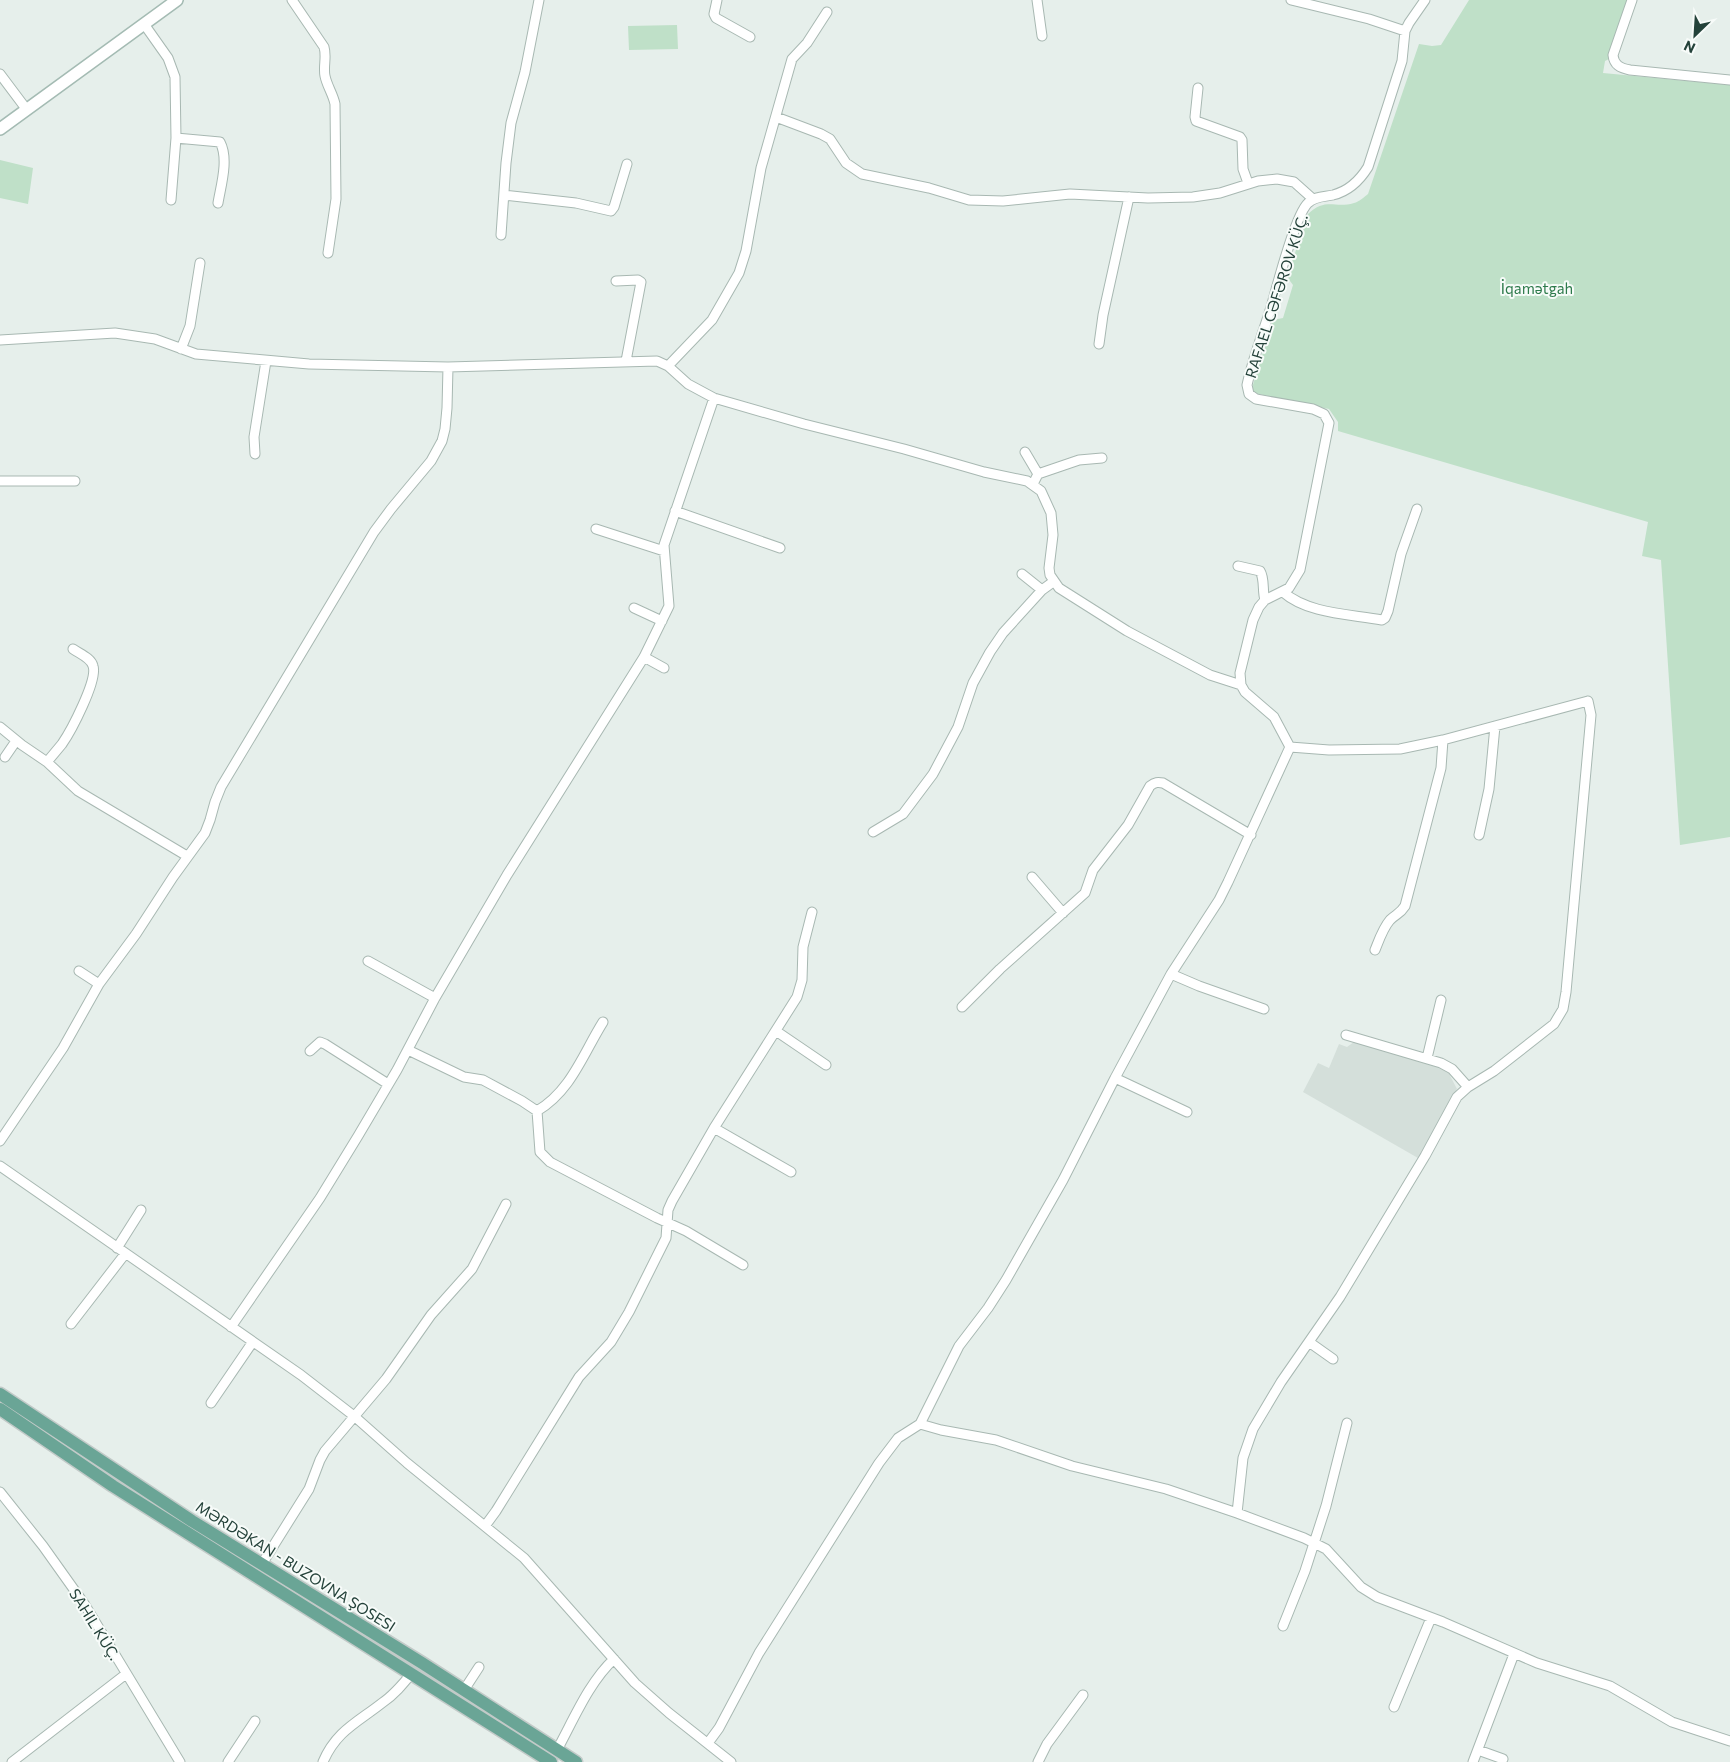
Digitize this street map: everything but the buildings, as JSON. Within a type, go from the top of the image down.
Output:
[{"type":"main road","name":"MƏRDƏKAN - BUZOVNA ŞOSESI","points":[[0,1394],[137,1485],[576,1762]]},
{"type":"main road","name":"MƏRDƏKAN - BUZOVNA ŞOSESI","points":[[0,1409],[113,1486],[551,1762]]},
{"type":"street","points":[[0,129],[177,0]]},
{"type":"street","points":[[292,0],[324,47],[326,79],[335,104],[336,199],[328,253]]},
{"type":"street","points":[[501,235],[511,123],[526,64],[539,0]]},
{"type":"street","points":[[717,0],[714,14],[716,18],[750,37]]},
{"type":"street","points":[[1037,0],[1042,36]]},
{"type":"street","points":[[1290,0],[1369,19],[1405,31]]},
{"type":"street","name":"RAFAEL CƏFƏROV KÜÇ.","points":[[1265,600],[1283,592],[1291,585],[1300,570],[1329,423],[1324,414],[1313,409],[1256,399],[1249,394],[1247,384],[1294,233],[1304,207],[1313,199],[1344,191],[1356,182],[1368,167],[1402,61],[1405,31],[1425,0]]},
{"type":"street","points":[[1632,0],[1613,55],[1614,61],[1619,67],[1630,70],[1730,80]]},
{"type":"street","points":[[668,366],[712,320],[739,273],[748,242],[761,168],[792,59],[808,42],[827,12]]},
{"type":"street","points":[[144,24],[172,67],[174,77],[176,138],[171,200]]},
{"type":"street","points":[[0,74],[27,110]]},
{"type":"street","points":[[1198,88],[1194,117],[1196,121],[1240,137],[1242,140],[1243,169],[1248,183]]},
{"type":"street","points":[[776,117],[830,139],[846,163],[862,174],[929,188],[959,198],[984,202],[1070,194],[1148,198],[1209,196],[1248,183],[1287,180],[1300,186],[1313,199]]},
{"type":"street","points":[[176,138],[220,142],[223,147],[223,156],[222,180],[218,203]]},
{"type":"street","points":[[504,195],[576,203],[611,211],[614,207],[627,164]]},
{"type":"street","points":[[1099,344],[1103,315],[1129,197]]},
{"type":"street","points":[[181,349],[190,326],[200,263]]},
{"type":"street","points":[[616,281],[638,280],[641,282],[626,361]]},
{"type":"street","points":[[0,340],[115,333],[155,340],[209,356],[310,364],[448,367],[657,361],[668,366],[688,384],[714,398],[804,424],[1034,484],[1046,498],[1052,521],[1053,535],[1049,568],[1053,582],[1058,588],[1127,631],[1210,675],[1241,685],[1253,700],[1274,717],[1280,726],[1290,747],[1251,835],[1219,900],[1171,974],[1063,1180],[995,1298],[959,1346],[920,1424],[898,1438],[879,1463],[756,1658],[719,1728],[708,1743]]},
{"type":"street","points":[[255,454],[254,437],[266,361]]},
{"type":"street","points":[[0,1141],[64,1048],[99,984],[136,934],[187,856],[208,828],[221,787],[374,532],[436,452],[445,429],[448,367]]},
{"type":"street","points":[[231,1327],[320,1198],[408,1050],[434,998],[507,875],[644,657],[669,606],[664,551],[666,535],[714,398]]},
{"type":"street","points":[[1025,452],[1038,474]]},
{"type":"street","points":[[1034,484],[1038,474],[1080,460],[1102,458]]},
{"type":"street","points":[[0,481],[75,481]]},
{"type":"street","points":[[1283,592],[1290,598],[1320,610],[1382,620],[1388,611],[1401,554],[1417,509]]},
{"type":"street","points":[[675,511],[780,548]]},
{"type":"street","points":[[596,529],[664,551]]},
{"type":"street","points":[[1238,566],[1260,571],[1263,575],[1265,600],[1259,606],[1253,620],[1241,668],[1241,685]]},
{"type":"street","points":[[1022,574],[1042,590]]},
{"type":"street","points":[[873,832],[903,814],[933,774],[958,727],[973,683],[990,652],[1003,633],[1042,590],[1053,582]]},
{"type":"street","points":[[634,608],[662,621]]},
{"type":"street","points":[[47,762],[62,743],[78,716],[94,677],[94,668],[91,661],[74,649]]},
{"type":"street","points":[[644,657],[664,668]]},
{"type":"street","points":[[1237,1513],[1243,1458],[1253,1429],[1280,1382],[1340,1297],[1425,1156],[1457,1097],[1468,1086],[1494,1071],[1554,1024],[1563,1009],[1591,715],[1588,701],[1443,740],[1413,746],[1384,750],[1316,750],[1290,747]]},
{"type":"street","points":[[1479,835],[1489,789],[1495,726]]},
{"type":"street","points":[[0,727],[47,762],[78,791],[187,856]]},
{"type":"street","points":[[5,757],[16,740]]},
{"type":"street","points":[[1375,950],[1384,928],[1405,906],[1441,768],[1443,740]]},
{"type":"street","points":[[962,1007],[1000,969],[1085,893],[1093,870],[1128,825],[1150,786],[1154,783],[1164,784],[1251,835]]},
{"type":"street","points":[[1032,877],[1063,913]]},
{"type":"street","points":[[485,1526],[579,1377],[611,1342],[630,1312],[666,1238],[666,1222],[672,1201],[714,1128],[800,990],[804,947],[812,912]]},
{"type":"street","points":[[368,961],[434,998]]},
{"type":"street","points":[[79,971],[99,984]]},
{"type":"street","points":[[1171,974],[1264,1009]]},
{"type":"street","points":[[1427,1058],[1441,1000]]},
{"type":"street","points":[[537,1111],[549,1104],[564,1089],[603,1022]]},
{"type":"street","points":[[776,1031],[826,1066]]},
{"type":"street","points":[[1346,1035],[1440,1063],[1452,1069],[1468,1086]]},
{"type":"street","points":[[310,1051],[320,1042],[325,1044],[388,1084]]},
{"type":"street","points":[[408,1050],[464,1077],[483,1080],[537,1111]]},
{"type":"street","points":[[1115,1078],[1188,1112]]},
{"type":"street","points":[[537,1111],[540,1152],[550,1162],[743,1264]]},
{"type":"street","points":[[714,1128],[791,1172]]},
{"type":"street","points":[[0,1166],[301,1375],[354,1416],[406,1463],[535,1568],[635,1683],[663,1708],[731,1762]]},
{"type":"street","points":[[262,1564],[309,1489],[324,1451],[386,1379],[431,1315],[472,1269],[506,1204]]},
{"type":"street","points":[[117,1248],[141,1210]]},
{"type":"street","points":[[70,1324],[125,1254]]},
{"type":"street","points":[[211,1403],[252,1342]]},
{"type":"street","points":[[1309,1342],[1333,1359]]},
{"type":"street","points":[[1283,1626],[1315,1542],[1332,1485],[1347,1423]]},
{"type":"street","points":[[920,1424],[940,1430],[1004,1442],[1072,1466],[1166,1489],[1315,1542],[1326,1549],[1357,1583],[1368,1592],[1514,1654],[1598,1682],[1624,1694],[1672,1722],[1730,1741]]},
{"type":"street","name":"SAHIL KÜÇ.","points":[[0,1492],[85,1605],[180,1762]]},
{"type":"street","points":[[1394,1707],[1431,1618]]},
{"type":"street","points":[[1473,1762],[1514,1654]]},
{"type":"street","points":[[557,1750],[592,1688],[614,1659]]},
{"type":"street","points":[[464,1690],[479,1668]]},
{"type":"street","points":[[323,1762],[335,1740],[342,1732],[382,1704],[412,1673]]},
{"type":"street","points":[[12,1762],[126,1674]]},
{"type":"street","points":[[1038,1762],[1047,1744],[1083,1695]]},
{"type":"street","points":[[228,1762],[256,1721]]},
{"type":"street","points":[[1478,1750],[1503,1759]]},
{"type":"shaded area","points":[[1354,1042],[1447,1070],[1457,1089],[1418,1158],[1303,1092],[1318,1063],[1329,1068],[1339,1044],[1347,1047]]},
{"type":"green space","name":"İqamətgah","points":[[1469,0],[1629,0],[1609,59],[1605,61],[1603,73],[1730,85],[1730,837],[1680,845],[1661,560],[1642,556],[1648,522],[1338,431],[1338,422],[1329,409],[1254,393],[1252,388],[1273,320],[1283,318],[1293,285],[1287,277],[1308,214],[1320,206],[1356,202],[1368,194],[1419,44],[1441,45]]},
{"type":"green space","points":[[677,25],[678,49],[629,50],[628,26]]},
{"type":"green space","points":[[0,160],[33,168],[28,204],[0,198]]}]
